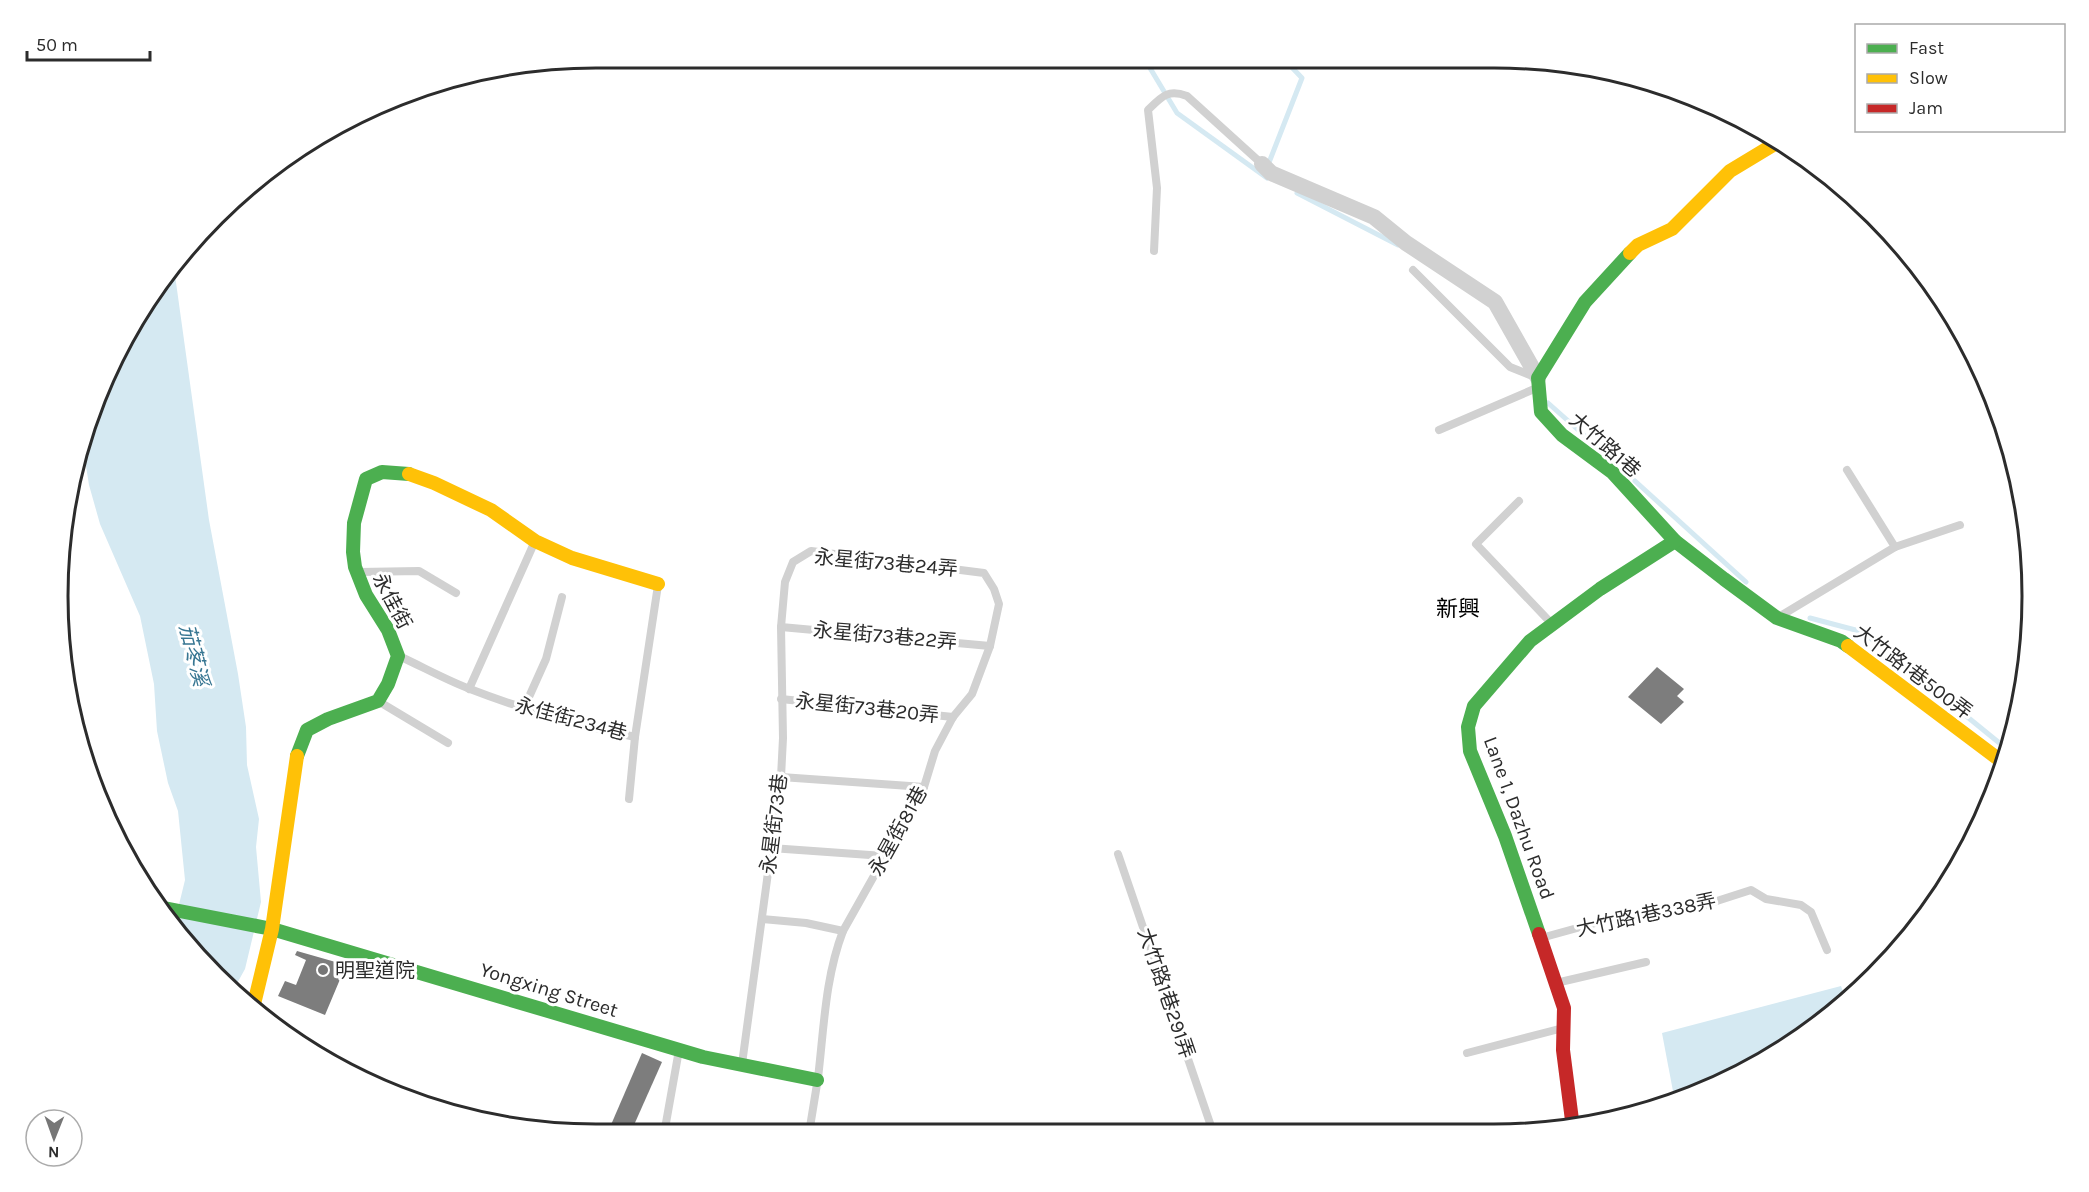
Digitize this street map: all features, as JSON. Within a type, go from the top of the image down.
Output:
[{"type":"street","points":[[1536,384],[1584,302],[1638,245],[1672,229],[1730,171],[1770,147]]},
{"type":"street","points":[[1267,168],[1374,217],[1406,243],[1490,298],[1536,384]]},
{"type":"street","name":"大竹路1巷","points":[[1536,384],[1541,412],[1562,435],[1612,472],[1675,540]]},
{"type":"street","name":"永佳街","points":[[378,701],[388,684],[398,656],[388,631],[365,595],[355,572],[352,549],[359,498],[366,479],[382,472],[405,473],[443,487],[491,510],[535,541],[572,558],[658,584]]},
{"type":"street","name":"大竹路1巷500弄","points":[[1675,540],[1777,618],[1842,641],[1996,757]]},
{"type":"street","name":"Lane 1, Dazhu Road","points":[[1572,1118],[1563,1050],[1563,1008],[1505,836],[1470,752],[1468,727],[1474,706],[1530,641],[1600,589],[1675,540]]},
{"type":"street","points":[[255,999],[272,929],[299,747],[307,730],[328,719],[378,701]]},
{"type":"street","name":"Yongxing Street","points":[[171,909],[272,929],[680,1050],[817,1080]]},
{"type":"lane","points":[[1154,250],[1157,188],[1148,110],[1162,96],[1176,92],[1187,96],[1267,168]]},
{"type":"lane","points":[[1413,270],[1510,367],[1522,372],[1536,384],[1439,430]]},
{"type":"lane","points":[[1847,470],[1895,547]]},
{"type":"lane","points":[[1519,501],[1476,544],[1553,625]]},
{"type":"lane","points":[[1777,618],[1895,547],[1960,525]]},
{"type":"lane","points":[[469,689],[535,541]]},
{"type":"lane","name":"永星街73巷24弄","points":[[785,582],[793,562],[811,551],[984,573],[994,589]]},
{"type":"lane","points":[[355,572],[419,570],[456,593]]},
{"type":"lane","name":"永星街73巷","points":[[742,1065],[781,777],[783,738],[781,627],[785,582]]},
{"type":"lane","name":"永佳街234巷","points":[[398,656],[469,689],[524,708],[580,725],[635,737],[658,584]]},
{"type":"lane","name":"永星街81巷","points":[[810,1124],[829,977],[843,931],[924,786],[935,751],[953,717],[972,694],[990,646],[999,604],[994,589]]},
{"type":"lane","points":[[524,708],[546,659],[562,597]]},
{"type":"lane","name":"永星街73巷22弄","points":[[781,627],[990,646]]},
{"type":"lane","name":"永星街73巷20弄","points":[[781,699],[953,717]]},
{"type":"lane","points":[[378,701],[448,743]]},
{"type":"lane","points":[[628,799],[635,737]]},
{"type":"lane","points":[[781,777],[924,786]]},
{"type":"lane","points":[[771,848],[884,856]]},
{"type":"lane","name":"大竹路1巷291弄","points":[[1118,854],[1210,1124]]},
{"type":"lane","name":"大竹路1巷338弄","points":[[1541,938],[1628,914],[1656,915],[1692,909],[1751,890],[1766,899],[1801,905],[1811,912],[1827,950]]},
{"type":"lane","points":[[762,919],[806,923],[843,931]]},
{"type":"lane","points":[[1556,983],[1646,962]]},
{"type":"lane","points":[[1467,1053],[1563,1028]]},
{"type":"lane","points":[[666,1124],[680,1050]]},
{"type":"water","name":"茄苳溪","points":[[175,277],[209,520],[238,674],[246,727],[247,765],[259,819],[256,847],[261,902],[245,969],[237,983],[222,970],[176,917],[185,880],[178,811],[168,783],[157,731],[154,684],[140,616],[100,524],[85,462],[108,394],[138,332]]},
{"type":"water","points":[[1841,986],[1843,991],[1815,1015],[1757,1054],[1727,1070],[1673,1092],[1662,1033]]},
{"type":"building","points":[[1657,667],[1684,689],[1677,696],[1684,702],[1661,724],[1628,697]]},
{"type":"building","name":"明聖道院","points":[[297,951],[346,965],[325,1015],[278,996],[285,981],[296,985],[306,960],[295,955]]},
{"type":"building","points":[[642,1053],[662,1062],[634,1124],[611,1124]]},
{"type":"waterway","points":[[1150,68],[1177,113],[1267,178]]},
{"type":"waterway","points":[[1268,165],[1302,78],[1292,68]]},
{"type":"waterway","points":[[1297,193],[1398,245]]},
{"type":"waterway","points":[[1548,403],[1602,451]]},
{"type":"waterway","points":[[1635,481],[1746,582]]},
{"type":"waterway","points":[[1810,618],[1863,632],[2000,743]]},
{"type":"traffic: fast","points":[[1630,253],[1585,302],[1538,378],[1541,412],[1562,435],[1612,472],[1675,541],[1724,579],[1777,618],[1841,641],[1848,646]]},
{"type":"traffic: fast","points":[[297,756],[307,730],[328,719],[378,701],[388,684],[398,656],[388,630],[366,595],[355,567],[354,523],[366,479],[382,472],[409,474]]},
{"type":"traffic: fast","points":[[1539,934],[1505,836],[1470,751],[1468,727],[1474,706],[1530,641],[1600,589],[1675,541]]},
{"type":"traffic: fast","points":[[171,909],[272,929],[703,1057],[817,1080]]},
{"type":"traffic: slow","points":[[1630,253],[1638,245],[1672,229],[1730,171],[1770,147]]},
{"type":"traffic: slow","points":[[409,474],[434,483],[491,510],[535,541],[572,558],[658,584]]},
{"type":"traffic: slow","points":[[1848,646],[1996,757]]},
{"type":"traffic: slow","points":[[255,999],[272,929],[297,756]]},
{"type":"traffic: jam","points":[[1539,934],[1564,1008],[1563,1050],[1572,1118]]},
{"type":"place","name":"明聖道院","points":[[323,970]]},
{"type":"district","name":"新興","points":[[1458,609]]}]
